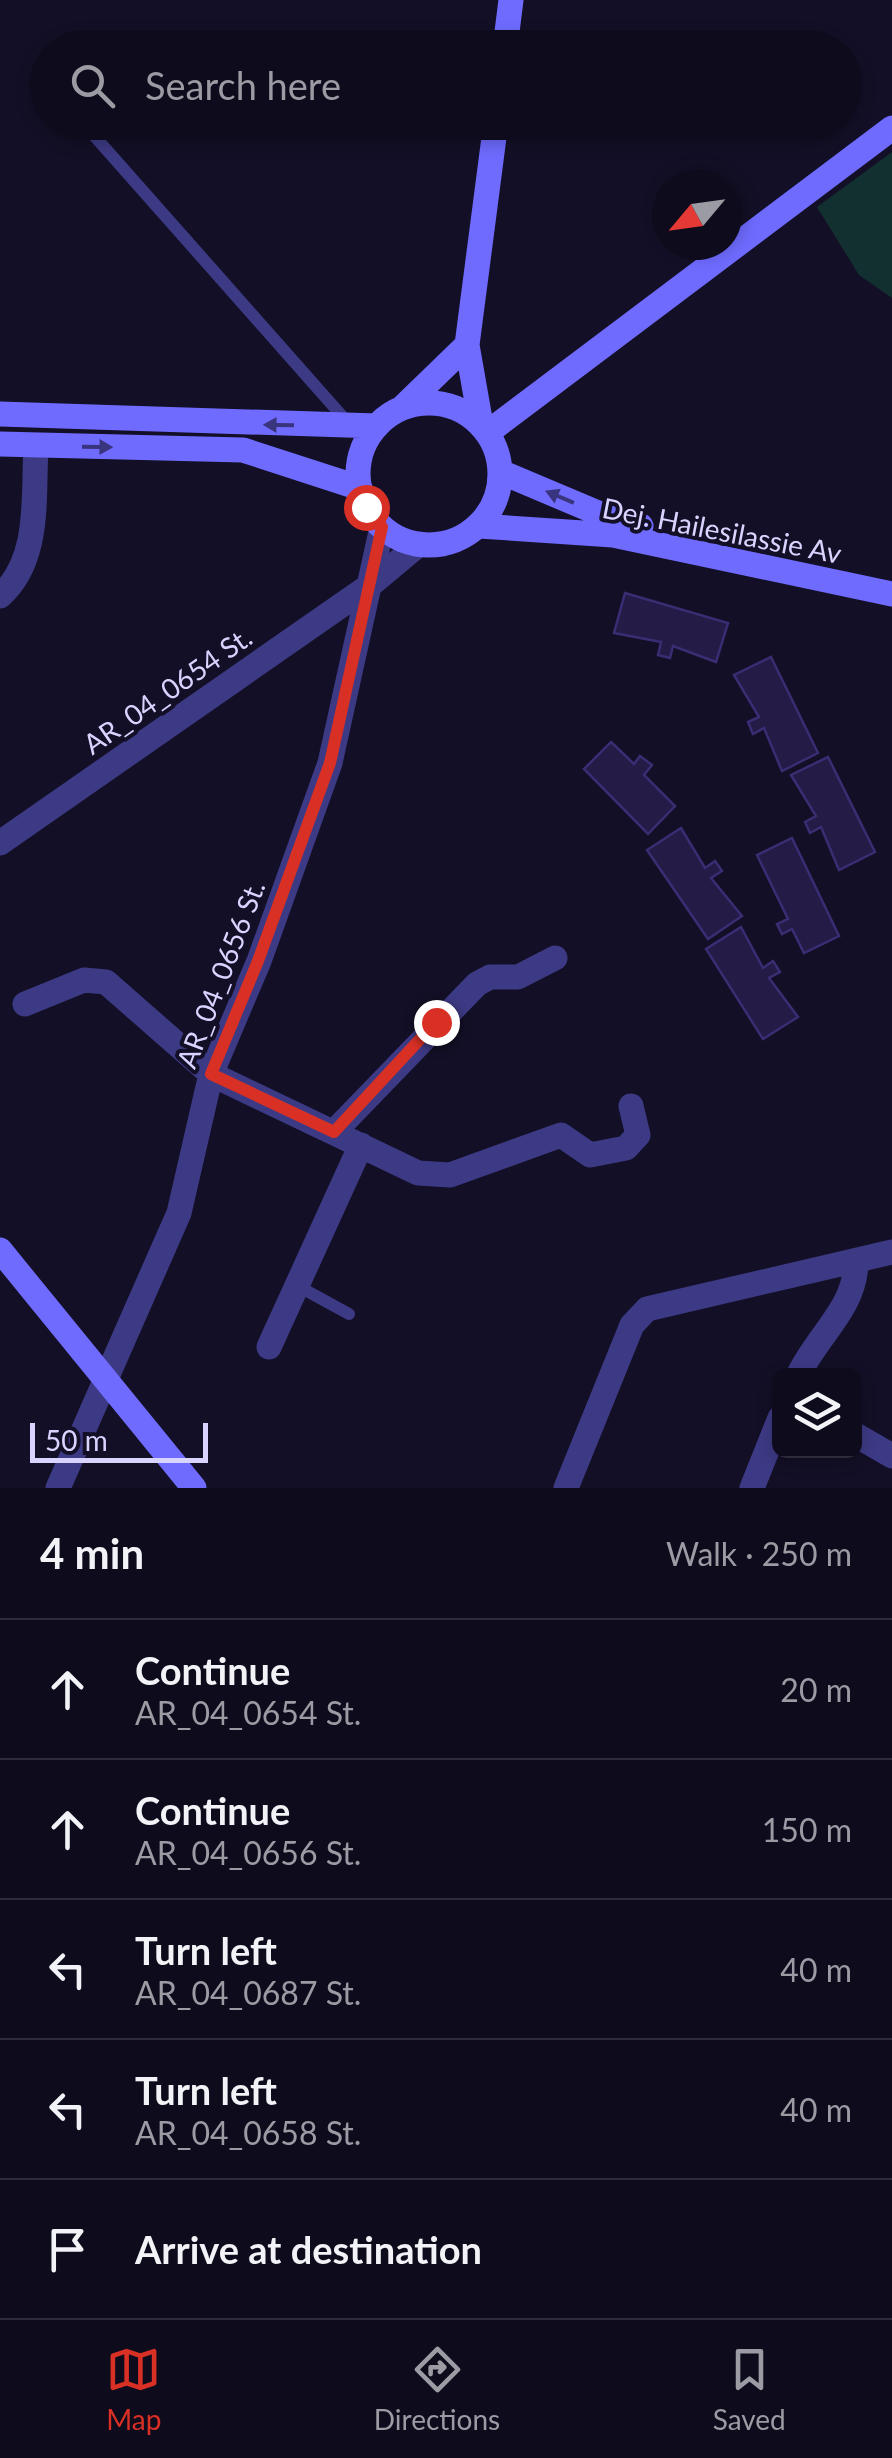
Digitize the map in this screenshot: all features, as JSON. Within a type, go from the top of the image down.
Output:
[{"type":"main road","points":[[507,30],[511,0]]},
{"type":"main road","points":[[487,429],[892,128]]},
{"type":"main road","points":[[479,526],[496,501],[501,472],[467,345],[494,140]]},
{"type":"main road","points":[[401,409],[467,345]]},
{"type":"main road","points":[[0,414],[364,426],[401,409],[443,404],[487,429]]},
{"type":"main road","points":[[364,426],[360,458],[364,502],[382,527],[418,545]]},
{"type":"main road","points":[[0,444],[243,450],[360,488]]},
{"type":"main road","name":"Dej. Hailesilassie Av","points":[[501,472],[617,521],[892,576]]},
{"type":"main road","name":"Dej. Hailesilassie Av","points":[[418,545],[453,542],[479,526],[613,536],[892,594]]},
{"type":"main road","points":[[0,1250],[194,1488]]},
{"type":"street","points":[[0,596],[17,581],[27,560],[36,446]]},
{"type":"street","points":[[369,586],[382,527]]},
{"type":"street","name":"AR_04_0654 St.","points":[[0,843],[369,586],[418,545]]},
{"type":"street","name":"AR_04_0656 St.","points":[[58,1488],[104,1375],[147,1294],[179,1213],[211,1074],[258,961],[330,763],[369,586]]},
{"type":"street","points":[[334,1132],[476,984],[490,977],[518,977],[555,958]]},
{"type":"street","points":[[25,1004],[84,980],[106,982],[211,1074],[418,1174],[450,1175],[561,1135],[590,1155],[617,1151],[634,1144],[638,1135],[631,1106]]},
{"type":"street","points":[[269,1347],[360,1145]]},
{"type":"street","points":[[566,1488],[632,1325],[647,1309],[856,1264],[892,1252]]},
{"type":"street","points":[[802,1368],[812,1345],[855,1290],[856,1264]]},
{"type":"street","points":[[752,1488],[772,1438]]},
{"type":"street","points":[[862,1439],[892,1456]]},
{"type":"lane","points":[[99,140],[364,426]]},
{"type":"lane","points":[[296,1285],[349,1314]]},
{"type":"green space","points":[[892,152],[892,298],[859,275],[817,207]]},
{"type":"building","points":[[625,593],[728,623],[716,662],[673,646],[670,658],[658,655],[661,642],[614,633]]},
{"type":"building","points":[[771,657],[818,753],[782,771],[764,728],[753,734],[748,722],[759,717],[734,675]]},
{"type":"building","points":[[611,742],[634,764],[640,756],[652,765],[644,775],[675,806],[648,834],[584,769]]},
{"type":"building","points":[[828,757],[875,852],[839,870],[821,827],[810,833],[805,822],[816,816],[791,775]]},
{"type":"building","points":[[681,828],[705,868],[715,861],[722,871],[711,878],[742,916],[708,939],[647,850]]},
{"type":"building","points":[[792,838],[839,936],[804,953],[792,929],[782,934],[777,924],[788,919],[757,855]]},
{"type":"building","points":[[741,927],[763,968],[773,961],[780,972],[769,978],[798,1017],[763,1039],[706,949]]},
{"type":"route","points":[[366,507],[382,527],[330,763],[258,961],[211,1074],[334,1132],[436,1022]]}]
